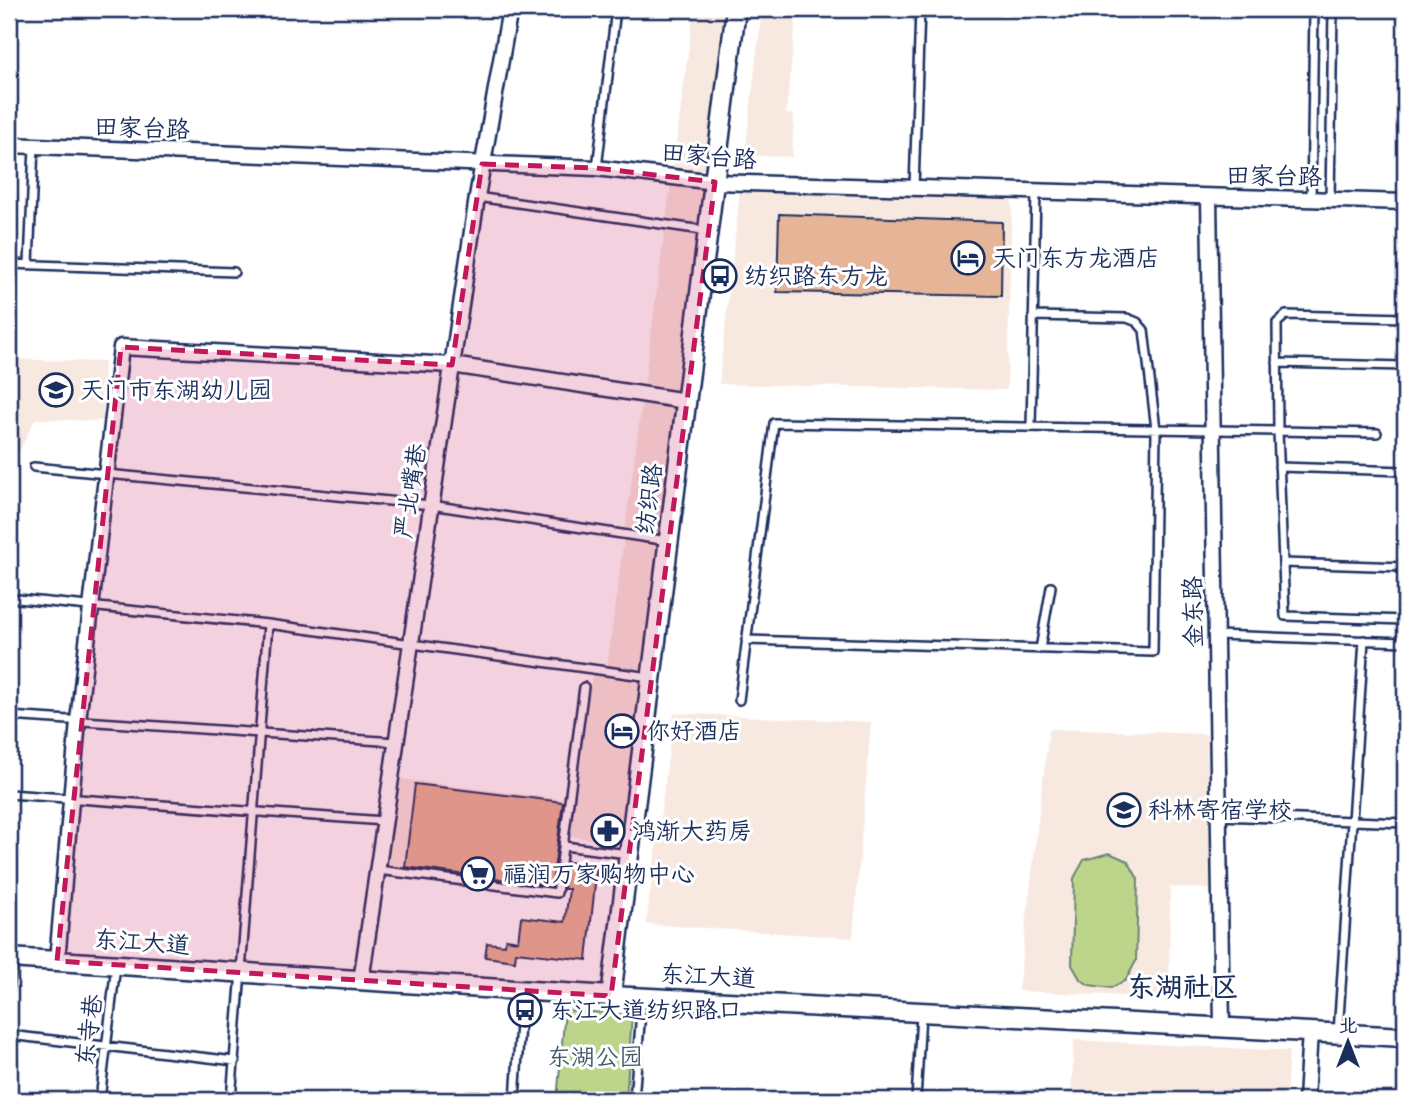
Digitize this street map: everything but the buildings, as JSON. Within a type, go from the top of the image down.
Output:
[{"type":"street","name":"严北嘴巷","points":[[360,981],[482,164],[510,9]]},
{"type":"street","name":"纺织路","points":[[611,996],[736,9]]},
{"type":"street","name":"田家台路","points":[[9,145],[596,168],[715,182],[1405,202]]},
{"type":"street","name":"金东路","points":[[1209,197],[1223,1026]]},
{"type":"street","points":[[57,961],[78,720],[121,347],[452,365],[686,401]]},
{"type":"street","name":"东江大道","points":[[11,958],[642,998],[1405,1037]]},
{"type":"street","points":[[1306,1100],[1310,1031]]},
{"type":"lane","points":[[596,168],[616,9]]},
{"type":"lane","points":[[914,188],[920,9]]},
{"type":"lane","points":[[1311,200],[1314,9]]},
{"type":"lane","points":[[1330,200],[1334,9]]},
{"type":"lane","points":[[29,264],[33,146]]},
{"type":"lane","points":[[1031,427],[1036,192]]},
{"type":"lane","points":[[477,197],[709,231]]},
{"type":"lane","points":[[9,264],[234,272]]},
{"type":"lane","points":[[1405,318],[1286,315],[1277,323],[1284,617],[1405,620]]},
{"type":"lane","points":[[746,640],[1153,652],[1156,429],[1144,330],[1137,322],[1127,318],[1033,316]]},
{"type":"lane","points":[[1277,363],[1405,366]]},
{"type":"lane","points":[[739,700],[774,423],[1377,433]]},
{"type":"lane","points":[[33,467],[431,505],[668,541]]},
{"type":"lane","points":[[1279,467],[1405,471]]},
{"type":"lane","points":[[1283,563],[1405,567]]},
{"type":"lane","points":[[1040,649],[1051,587]]},
{"type":"lane","points":[[18,599],[268,624],[651,677]]},
{"type":"lane","points":[[231,1100],[243,974],[268,624]]},
{"type":"lane","points":[[1216,635],[1405,642]]},
{"type":"lane","points":[[1338,1033],[1364,640]]},
{"type":"lane","points":[[377,870],[557,893],[584,687]]},
{"type":"lane","points":[[9,716],[396,742]]},
{"type":"lane","points":[[9,794],[384,821]]},
{"type":"lane","points":[[1219,816],[1405,823]]},
{"type":"lane","points":[[564,846],[629,854]]},
{"type":"lane","points":[[9,991],[11,958]]},
{"type":"lane","name":"东寺巷","points":[[100,1100],[117,965]]},
{"type":"lane","points":[[514,1100],[522,990]]},
{"type":"lane","points":[[634,1100],[642,998]]},
{"type":"lane","points":[[916,1100],[921,1012]]},
{"type":"lane","points":[[9,1035],[235,1062]]},
{"type":"highlighted area","points":[[482,164],[596,168],[715,182],[611,996],[57,961],[121,347],[452,365]]},
{"type":"shaded area","points":[[694,9],[729,9],[645,672],[607,667]]},
{"type":"shaded area","points":[[762,9],[797,9],[786,114],[794,115],[792,157],[745,155]]},
{"type":"shaded area","points":[[740,190],[1012,199],[1007,390],[719,384]]},
{"type":"shaded area","name":"天门市东湖幼儿园","points":[[9,359],[104,362],[103,421],[35,419],[14,463],[9,463]]},
{"type":"shaded area","points":[[592,673],[644,679],[624,844],[571,836]]},
{"type":"shaded area","points":[[674,713],[871,722],[853,938],[646,924]]},
{"type":"shaded area","name":"科林寄宿学校","points":[[1049,729],[1207,734],[1211,889],[1170,887],[1169,998],[1018,991]]},
{"type":"shaded area","points":[[400,779],[573,801],[561,896],[385,873]]},
{"type":"shaded area","points":[[1074,1040],[1289,1051],[1286,1100],[1071,1100]]},
{"type":"green space","points":[[1109,853],[1128,861],[1138,879],[1136,961],[1126,980],[1111,988],[1089,985],[1080,979],[1072,965],[1074,878],[1084,860]]},
{"type":"green space","name":"东湖公园","points":[[565,1010],[632,1015],[626,1100],[557,1100]]},
{"type":"place","name":"天门东方龙酒店","points":[[968,258]]},
{"type":"place","name":"纺织路东方龙","points":[[720,276]]},
{"type":"place","name":"天门市东湖幼儿园","points":[[56,390]]},
{"type":"place","name":"你好酒店","points":[[622,731]]},
{"type":"place","name":"科林寄宿学校","points":[[1124,810]]},
{"type":"place","name":"鸿渐大药房","points":[[608,831]]},
{"type":"place","name":"福润万家购物中心","points":[[478,874]]},
{"type":"place","name":"东江大道纺织路口","points":[[525,1010]]},
{"type":"district","name":"东湖社区","points":[[1183,986]]}]
